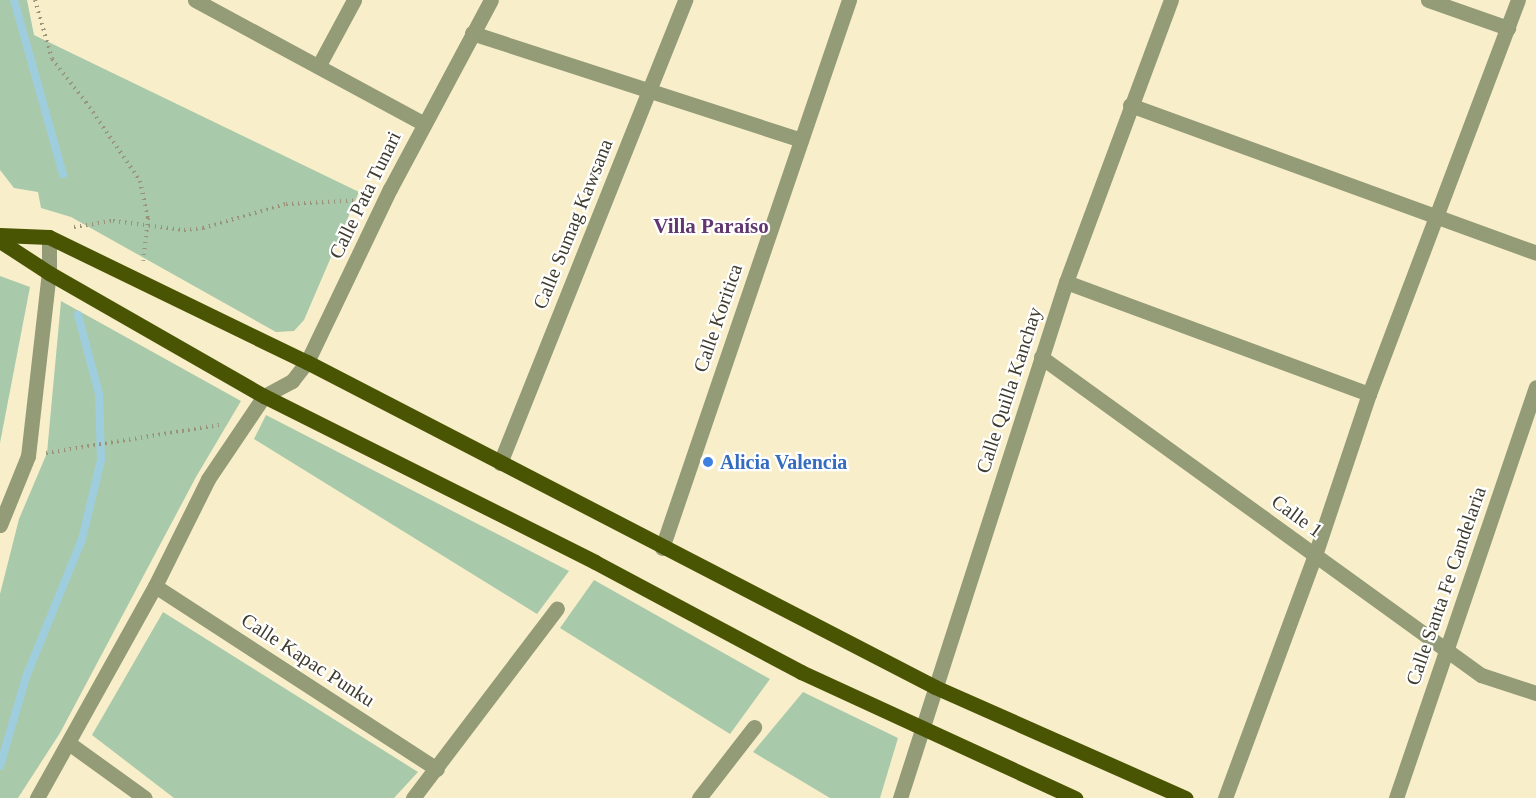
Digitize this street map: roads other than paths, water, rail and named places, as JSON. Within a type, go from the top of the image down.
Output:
[{"type":"main road","points":[[0,235],[49,237],[140,280],[307,362],[662,548],[935,687],[1186,798]]},
{"type":"main road","points":[[0,240],[49,273],[264,396],[595,562],[801,672],[1075,798]]},
{"type":"street","points":[[195,0],[319,65],[424,124]]},
{"type":"street","name":"Calle Pata Tunari","points":[[264,396],[292,381],[307,362],[390,189],[491,0]]},
{"type":"street","name":"Calle Sumag Kawsana","points":[[500,463],[685,0]]},
{"type":"street","name":"Calle Koritica","points":[[662,548],[849,0]]},
{"type":"street","name":"Calle Quilla Kanchay","points":[[900,798],[1066,282],[1171,0]]},
{"type":"street","points":[[1428,0],[1508,28]]},
{"type":"street","points":[[1225,798],[1316,555],[1369,394],[1518,0]]},
{"type":"street","points":[[319,65],[352,1]]},
{"type":"street","points":[[472,33],[801,140]]},
{"type":"street","points":[[1130,105],[1536,253]]},
{"type":"street","points":[[0,525],[28,456],[49,273],[49,237]]},
{"type":"street","points":[[1066,282],[1369,394]]},
{"type":"street","name":"Calle 1","points":[[1041,357],[1447,647],[1481,675],[1536,693]]},
{"type":"street","name":"Calle Santa Fe Candelaria","points":[[1396,798],[1533,404],[1536,387]]},
{"type":"street","points":[[37,798],[70,744],[155,586],[208,479],[264,396]]},
{"type":"street","name":"Calle Kapac Punku","points":[[155,586],[437,769]]},
{"type":"street","points":[[413,798],[557,608]]},
{"type":"street","points":[[699,798],[754,727]]},
{"type":"street","points":[[70,744],[145,798]]},
{"type":"waterway","points":[[14,0],[63,174]]},
{"type":"waterway","points":[[0,766],[26,677],[82,539],[101,460],[99,394],[78,315]]},
{"type":"place","name":"Alicia Valencia","points":[[708,462]]},
{"type":"district","name":"Villa Paraíso","points":[[711,226]]}]
